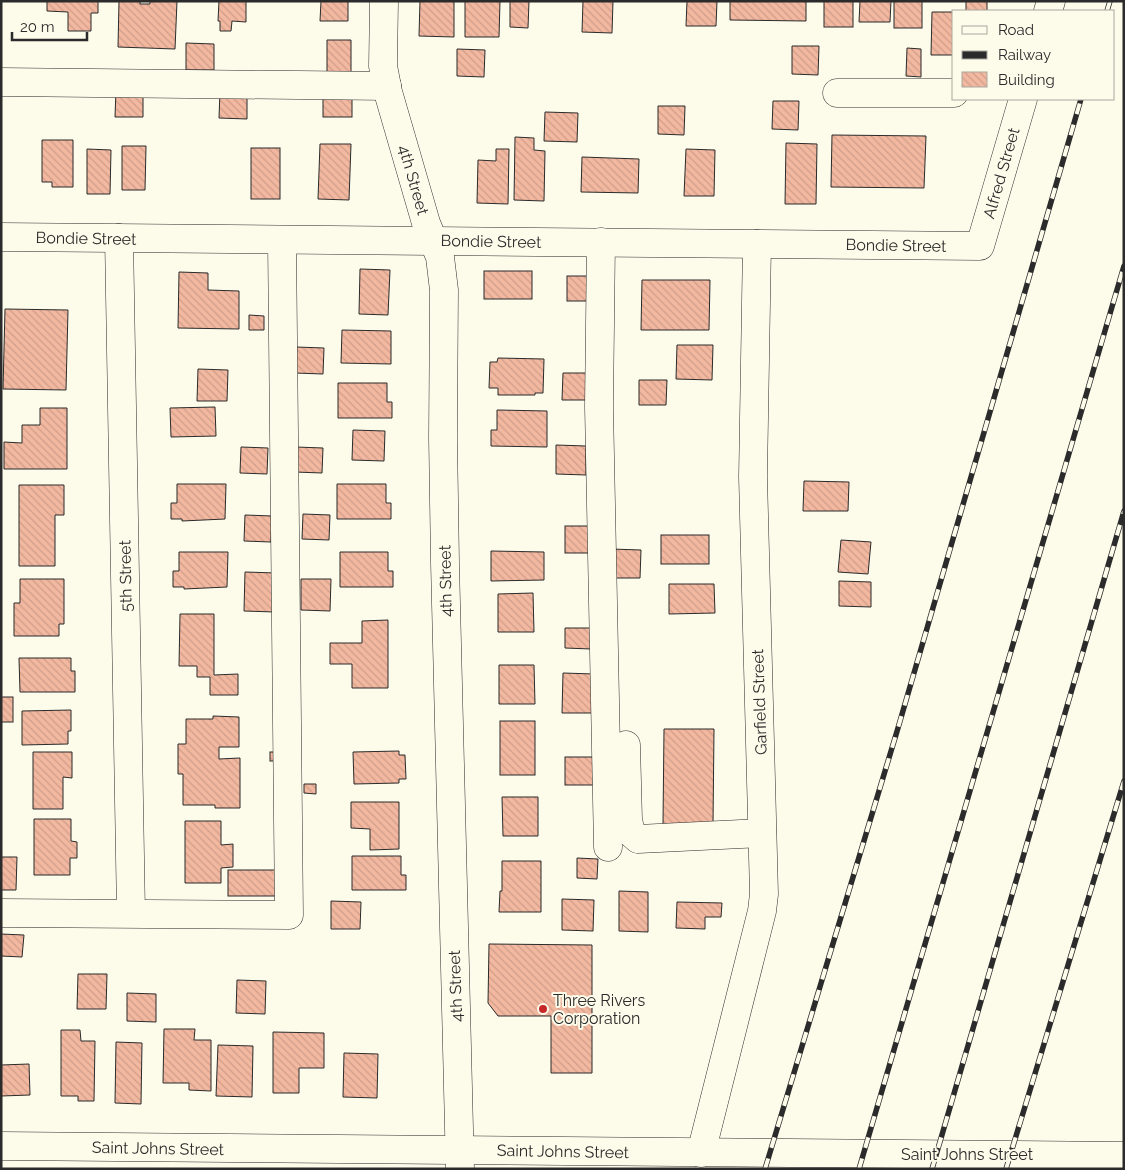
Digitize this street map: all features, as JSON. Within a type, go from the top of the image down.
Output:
[{"type":"street","name":"4th Street","points":[[384,1],[383,66],[387,86],[424,214],[440,257],[444,290],[443,438],[460,1160]]},
{"type":"street","points":[[1,82],[387,86]]},
{"type":"street","points":[[838,93],[952,92]]},
{"type":"street","name":"Alfred Street","points":[[980,246],[1023,100]]},
{"type":"street","name":"Bondie Street","points":[[1,237],[980,246]]},
{"type":"street","name":"5th Street","points":[[119,238],[130,913]]},
{"type":"street","points":[[1,913],[289,915],[282,241]]},
{"type":"street","points":[[601,242],[599,407],[608,847]]},
{"type":"street","name":"Garfield Street","points":[[701,1152],[762,911],[764,894],[753,477],[757,244]]},
{"type":"street","points":[[626,745],[628,820],[631,833],[638,839],[762,832]]},
{"type":"street","name":"Saint Johns Street","points":[[1,1146],[156,1158],[460,1160],[701,1152],[1124,1156]]},
{"type":"building","points":[[47,1],[98,1],[98,13],[91,13],[91,31],[68,31],[68,12],[47,11]]},
{"type":"building","points":[[119,1],[140,1],[140,4],[150,4],[150,1],[177,1],[175,49],[118,47]]},
{"type":"building","points":[[219,1],[246,1],[246,22],[232,21],[231,31],[220,31],[220,21],[218,21]]},
{"type":"building","points":[[321,1],[348,1],[348,21],[320,21]]},
{"type":"building","points":[[420,1],[454,1],[454,37],[419,36]]},
{"type":"building","points":[[465,1],[500,1],[499,37],[465,37]]},
{"type":"building","points":[[510,1],[529,1],[528,28],[510,27]]},
{"type":"building","points":[[583,1],[613,1],[612,33],[582,32]]},
{"type":"building","points":[[687,1],[717,1],[716,26],[686,26]]},
{"type":"building","points":[[730,1],[806,1],[806,21],[730,20]]},
{"type":"building","points":[[824,1],[853,1],[853,27],[824,27]]},
{"type":"building","points":[[860,1],[891,1],[890,22],[859,22]]},
{"type":"building","points":[[894,1],[922,1],[922,28],[894,28]]},
{"type":"building","points":[[966,1],[987,1],[987,10],[966,10]]},
{"type":"building","points":[[932,12],[952,12],[952,55],[931,55]]},
{"type":"building","points":[[327,40],[351,40],[351,74],[327,73]]},
{"type":"building","points":[[186,43],[214,44],[214,70],[186,70]]},
{"type":"building","points":[[792,46],[819,46],[818,75],[792,74]]},
{"type":"building","points":[[907,48],[921,49],[921,77],[906,76]]},
{"type":"building","points":[[457,49],[485,50],[484,77],[457,76]]},
{"type":"building","points":[[116,90],[143,91],[143,117],[115,117]]},
{"type":"building","points":[[220,91],[247,92],[247,119],[219,118]]},
{"type":"building","points":[[323,91],[352,91],[352,117],[323,117]]},
{"type":"building","points":[[773,101],[799,101],[798,130],[772,129]]},
{"type":"building","points":[[658,106],[685,106],[684,135],[658,134]]},
{"type":"building","points":[[545,112],[578,113],[577,142],[544,141]]},
{"type":"building","points":[[832,135],[926,136],[924,188],[831,187]]},
{"type":"building","points":[[515,137],[534,138],[534,150],[545,151],[544,201],[514,200]]},
{"type":"building","points":[[42,140],[73,140],[73,187],[52,187],[52,182],[42,182]]},
{"type":"building","points":[[786,143],[817,144],[816,204],[785,204]]},
{"type":"building","points":[[320,144],[351,144],[349,200],[318,199]]},
{"type":"building","points":[[122,146],[146,146],[145,190],[122,190]]},
{"type":"building","points":[[251,148],[280,148],[280,199],[251,199]]},
{"type":"building","points":[[87,149],[111,150],[110,194],[87,194]]},
{"type":"building","points":[[496,149],[509,149],[508,204],[477,203],[478,160],[496,161]]},
{"type":"building","points":[[686,149],[715,150],[714,196],[684,196]]},
{"type":"building","points":[[582,157],[639,159],[638,193],[581,192]]},
{"type":"building","points":[[360,269],[390,270],[388,315],[359,314]]},
{"type":"building","points":[[484,271],[532,271],[532,299],[484,299]]},
{"type":"building","points":[[179,272],[208,273],[208,290],[239,291],[239,329],[178,328]]},
{"type":"building","points":[[567,276],[591,276],[591,301],[567,301]]},
{"type":"building","points":[[642,280],[710,280],[709,330],[641,330]]},
{"type":"building","points":[[5,309],[68,310],[66,390],[3,389]]},
{"type":"building","points":[[249,315],[264,316],[264,330],[249,330]]},
{"type":"building","points":[[342,330],[391,331],[391,364],[341,363]]},
{"type":"building","points":[[677,345],[713,345],[712,380],[676,379]]},
{"type":"building","points":[[296,347],[324,348],[323,374],[295,373]]},
{"type":"building","points":[[498,358],[544,359],[543,393],[535,393],[535,395],[498,395],[498,388],[489,388],[490,362],[497,362]]},
{"type":"building","points":[[198,369],[228,370],[227,401],[197,401]]},
{"type":"building","points":[[563,373],[589,373],[589,400],[562,400]]},
{"type":"building","points":[[639,380],[667,380],[666,405],[639,405]]},
{"type":"building","points":[[338,383],[387,383],[387,402],[392,402],[392,418],[338,418]]},
{"type":"building","points":[[215,407],[216,436],[171,437],[170,408]]},
{"type":"building","points":[[40,408],[67,408],[67,469],[4,469],[4,442],[22,443],[22,425],[40,425]]},
{"type":"building","points":[[497,410],[547,411],[547,447],[491,446],[491,430],[497,430]]},
{"type":"building","points":[[353,430],[385,431],[384,461],[352,460]]},
{"type":"building","points":[[556,445],[586,446],[586,475],[556,474]]},
{"type":"building","points":[[241,447],[268,448],[267,474],[240,473]]},
{"type":"building","points":[[296,447],[323,448],[322,473],[295,472]]},
{"type":"building","points":[[804,481],[849,482],[848,511],[803,511]]},
{"type":"building","points":[[177,484],[226,484],[225,519],[182,521],[182,519],[171,519],[171,503],[177,503]]},
{"type":"building","points":[[337,484],[386,484],[386,503],[391,503],[391,519],[337,519]]},
{"type":"building","points":[[19,485],[64,485],[64,515],[55,515],[55,566],[19,566]]},
{"type":"building","points":[[303,514],[330,515],[329,540],[302,539]]},
{"type":"building","points":[[245,515],[272,516],[271,542],[244,541]]},
{"type":"building","points":[[565,526],[591,526],[591,553],[565,553]]},
{"type":"building","points":[[661,535],[709,535],[709,564],[661,564]]},
{"type":"building","points":[[841,540],[871,542],[868,574],[838,572]]},
{"type":"building","points":[[611,549],[641,550],[640,578],[610,578]]},
{"type":"building","points":[[491,551],[544,552],[544,580],[491,581]]},
{"type":"building","points":[[179,552],[228,552],[227,587],[184,589],[184,587],[173,587],[173,571],[179,571]]},
{"type":"building","points":[[340,552],[388,552],[388,571],[393,571],[393,587],[340,587]]},
{"type":"building","points":[[245,572],[276,573],[275,612],[244,611]]},
{"type":"building","points":[[20,579],[64,579],[64,624],[59,624],[59,636],[14,636],[14,603],[20,603]]},
{"type":"building","points":[[301,579],[331,579],[330,611],[301,610]]},
{"type":"building","points":[[839,581],[871,582],[871,607],[839,606]]},
{"type":"building","points":[[669,584],[714,584],[715,613],[669,614]]},
{"type":"building","points":[[533,593],[534,632],[498,632],[498,594]]},
{"type":"building","points":[[180,614],[214,614],[214,675],[238,674],[238,695],[210,695],[210,677],[197,677],[197,666],[179,666]]},
{"type":"building","points":[[388,620],[388,688],[352,688],[352,664],[330,664],[330,643],[362,643],[362,621]]},
{"type":"building","points":[[565,628],[591,628],[591,649],[565,648]]},
{"type":"building","points":[[19,658],[71,658],[71,671],[75,671],[75,692],[20,692]]},
{"type":"building","points":[[499,665],[534,665],[535,704],[499,704]]},
{"type":"building","points":[[563,673],[594,674],[593,713],[562,713]]},
{"type":"building","points":[[1,697],[13,697],[13,722],[1,722]]},
{"type":"building","points":[[71,710],[71,731],[68,731],[68,744],[22,745],[22,711]]},
{"type":"building","points":[[213,716],[239,717],[239,747],[219,747],[219,759],[240,758],[240,808],[215,808],[215,805],[183,805],[183,774],[178,774],[178,744],[186,744],[186,719],[213,719]]},
{"type":"building","points":[[500,721],[535,721],[535,775],[500,775]]},
{"type":"building","points":[[664,729],[714,729],[713,825],[663,824]]},
{"type":"building","points":[[399,751],[399,755],[405,755],[406,779],[399,779],[399,783],[354,784],[353,752]]},
{"type":"building","points":[[33,752],[72,752],[72,778],[63,777],[63,809],[33,809]]},
{"type":"building","points":[[270,752],[279,752],[279,761],[270,761]]},
{"type":"building","points":[[565,757],[593,757],[593,785],[565,785]]},
{"type":"building","points":[[304,784],[316,784],[316,794],[304,793]]},
{"type":"building","points":[[502,797],[538,797],[538,836],[503,836]]},
{"type":"building","points":[[351,802],[399,802],[399,849],[370,850],[370,829],[351,828]]},
{"type":"building","points":[[34,819],[71,819],[71,841],[77,842],[77,858],[70,858],[70,875],[34,875]]},
{"type":"building","points":[[185,821],[221,821],[221,845],[233,844],[233,867],[221,868],[221,883],[185,883]]},
{"type":"building","points":[[352,856],[401,856],[401,875],[406,875],[406,890],[352,890]]},
{"type":"building","points":[[1,857],[17,857],[16,890],[1,890]]},
{"type":"building","points":[[577,858],[598,859],[597,879],[577,878]]},
{"type":"building","points":[[502,861],[541,861],[541,912],[499,912],[500,891],[502,891]]},
{"type":"building","points":[[228,870],[277,870],[277,896],[228,896]]},
{"type":"building","points":[[619,891],[648,892],[648,932],[619,931]]},
{"type":"building","points":[[562,899],[594,900],[593,931],[562,930]]},
{"type":"building","points":[[331,901],[361,902],[360,929],[331,929]]},
{"type":"building","points":[[677,902],[722,903],[721,917],[705,917],[705,929],[676,928]]},
{"type":"building","points":[[1,934],[24,935],[22,957],[1,956]]},
{"type":"building","name":"Three Rivers Corporation","points":[[489,944],[592,945],[592,1073],[551,1073],[551,1016],[498,1016],[488,1003]]},
{"type":"building","points":[[78,974],[107,974],[106,1009],[77,1009]]},
{"type":"building","points":[[237,980],[266,981],[265,1014],[236,1013]]},
{"type":"building","points":[[127,993],[156,994],[156,1022],[127,1021]]},
{"type":"building","points":[[164,1029],[195,1029],[194,1040],[211,1040],[211,1091],[189,1090],[189,1083],[163,1083]]},
{"type":"building","points":[[61,1030],[80,1030],[81,1041],[95,1041],[94,1101],[78,1101],[78,1096],[61,1096]]},
{"type":"building","points":[[273,1032],[324,1033],[324,1068],[299,1068],[299,1093],[273,1093]]},
{"type":"building","points":[[116,1042],[142,1043],[141,1104],[115,1103]]},
{"type":"building","points":[[218,1045],[253,1046],[252,1097],[216,1096]]},
{"type":"building","points":[[344,1053],[378,1054],[377,1098],[343,1097]]},
{"type":"building","points":[[29,1064],[30,1095],[1,1096],[1,1065]]},
{"type":"railway","points":[[1107,10],[1110,1]]},
{"type":"railway","points":[[765,1169],[898,728],[1081,100]]},
{"type":"railway","points":[[859,1169],[1124,266]]},
{"type":"railway","points":[[932,1169],[1124,511]]},
{"type":"railway","points":[[1006,1169],[1124,781]]},
{"type":"place","name":"Three Rivers Corporation","points":[[543,1009]]}]
